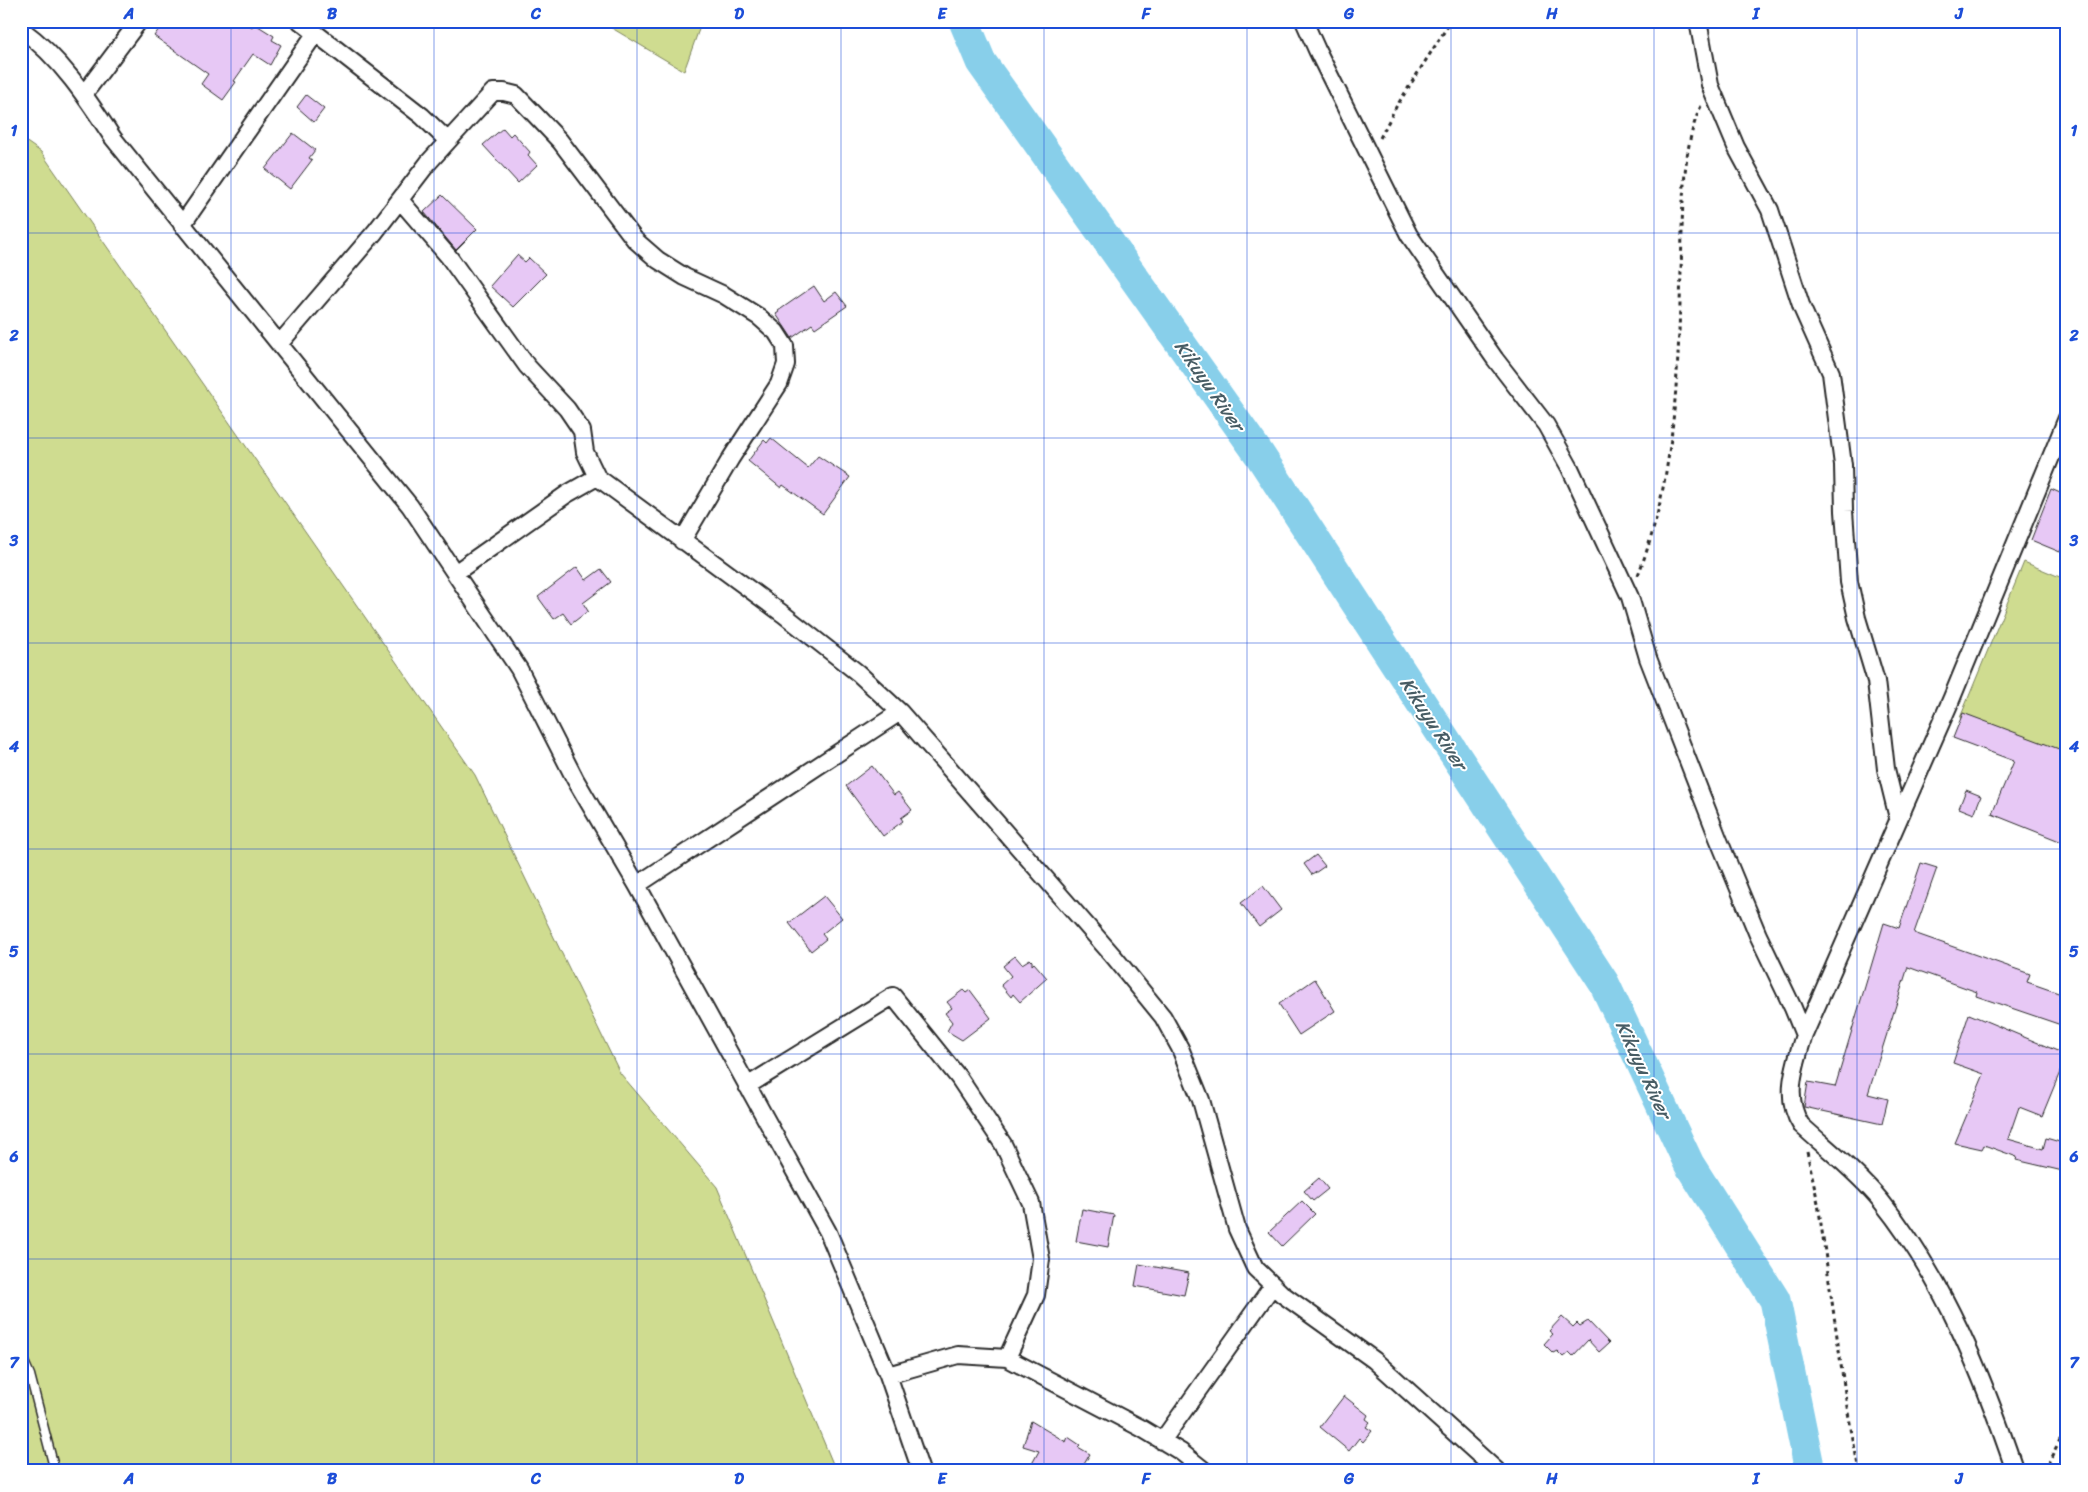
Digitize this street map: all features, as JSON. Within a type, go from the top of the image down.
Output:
[{"type":"street","points":[[84,94],[139,21]]},
{"type":"street","points":[[300,21],[422,116],[448,141]]},
{"type":"street","points":[[1304,21],[1409,235],[1495,359],[1546,426],[1570,468],[1630,596],[1648,658],[1718,838],[1758,935],[1794,1008],[1804,1035]]},
{"type":"street","points":[[1698,21],[1710,85],[1736,147],[1770,210],[1802,308],[1831,373],[1844,465],[1844,511],[1849,582],[1856,618],[1876,681],[1886,769],[1898,818]]},
{"type":"street","points":[[21,29],[39,42],[84,94],[113,138],[410,506],[519,669],[576,779],[828,1232],[888,1375],[921,1471]]},
{"type":"street","points":[[182,224],[315,34]]},
{"type":"street","points":[[280,343],[375,232],[448,141],[492,92],[516,95],[560,141],[635,240],[658,260],[684,277],[724,295],[759,317],[776,332],[785,346],[786,364],[779,384],[731,458],[682,541]]},
{"type":"street","points":[[400,200],[449,257],[527,366],[567,409],[582,431],[585,452],[597,476],[682,541],[783,614],[858,673],[900,712],[1115,958],[1163,1017],[1180,1048],[1201,1100],[1237,1229],[1254,1268],[1282,1294],[1374,1360],[1497,1471]]},
{"type":"street","points":[[2016,1471],[1994,1408],[1962,1332],[1921,1255],[1880,1199],[1801,1125],[1794,1114],[1791,1086],[1804,1035],[1950,700],[2067,418]]},
{"type":"street","points":[[455,573],[567,494],[597,476]]},
{"type":"street","points":[[637,886],[900,712]]},
{"type":"street","points":[[748,1086],[893,996],[959,1078],[1004,1144],[1031,1203],[1041,1259],[1036,1295],[1007,1358]]},
{"type":"street","points":[[1162,1441],[1273,1285]]},
{"type":"street","points":[[888,1375],[958,1354],[1007,1358],[1162,1441],[1181,1452],[1205,1471]]},
{"type":"lane","points":[[21,1356],[30,1376],[55,1471]]},
{"type":"path","points":[[1370,155],[1396,107],[1451,21]]},
{"type":"path","points":[[1630,596],[1645,557],[1672,438],[1678,371],[1683,216],[1689,141],[1699,109],[1710,85]]},
{"type":"path","points":[[1801,1125],[1818,1203],[1858,1471]]},
{"type":"path","points":[[2044,1471],[2067,1426]]},
{"type":"green space","points":[[600,21],[702,21],[684,71]]},
{"type":"green space","points":[[21,138],[41,152],[475,775],[620,1073],[717,1187],[836,1471],[21,1471]]},
{"type":"green space","points":[[2024,562],[2067,580],[2067,762],[1960,718]]},
{"type":"building","points":[[165,21],[243,21],[252,27],[255,24],[274,36],[272,40],[281,45],[270,65],[253,54],[223,100],[201,84],[208,74],[154,36]]},
{"type":"building","points":[[306,95],[324,109],[314,122],[297,107]]},
{"type":"building","points":[[503,128],[510,136],[513,133],[530,152],[528,155],[537,165],[518,183],[483,145]]},
{"type":"building","points":[[293,133],[315,150],[309,158],[312,160],[290,189],[265,169]]},
{"type":"building","points":[[442,195],[477,229],[456,250],[424,212]]},
{"type":"building","points":[[517,255],[525,262],[529,258],[546,274],[513,307],[490,286]]},
{"type":"building","points":[[814,286],[824,301],[836,292],[847,306],[815,328],[812,324],[792,338],[776,314]]},
{"type":"building","points":[[771,438],[808,468],[818,456],[850,477],[823,514],[783,485],[781,488],[748,461],[764,440],[767,443]]},
{"type":"building","points":[[2051,489],[2067,496],[2067,535],[2060,552],[2031,540]]},
{"type":"building","points":[[577,567],[586,580],[601,569],[611,582],[583,603],[588,611],[571,624],[563,613],[554,619],[538,597]]},
{"type":"building","points":[[1963,713],[2067,752],[2067,844],[1992,814],[2014,761],[1953,738]]},
{"type":"building","points":[[872,766],[894,795],[898,792],[912,810],[901,818],[903,821],[883,836],[846,786]]},
{"type":"building","points":[[1966,790],[1981,796],[1974,814],[1959,808]]},
{"type":"building","points":[[1316,855],[1325,866],[1312,875],[1304,864]]},
{"type":"building","points":[[1921,863],[1937,868],[1914,933],[2030,974],[2027,982],[2067,996],[2067,1027],[1976,996],[1977,992],[1908,967],[1868,1094],[1888,1099],[1882,1124],[1804,1107],[1808,1082],[1835,1087],[1884,923],[1899,928]]},
{"type":"building","points":[[1263,886],[1281,910],[1259,927],[1241,903]]},
{"type":"building","points":[[824,896],[842,918],[822,934],[826,939],[811,951],[789,923]]},
{"type":"building","points":[[1015,956],[1022,964],[1030,959],[1032,965],[1034,963],[1047,978],[1020,1002],[1013,994],[1011,997],[1001,985],[1011,976],[1003,966]]},
{"type":"building","points":[[1315,979],[1335,1011],[1299,1035],[1279,1004]]},
{"type":"building","points":[[963,990],[966,993],[970,990],[991,1018],[962,1040],[947,1031],[952,1022],[945,1013],[952,1008],[947,1002]]},
{"type":"building","points":[[1969,1014],[2067,1055],[2042,1116],[2019,1107],[2008,1139],[2043,1149],[2046,1138],[2063,1143],[2061,1152],[2067,1154],[2067,1172],[2016,1160],[2017,1157],[1984,1145],[1982,1149],[1955,1143],[1984,1074],[1953,1063]]},
{"type":"building","points":[[1319,1178],[1328,1189],[1313,1201],[1304,1191]]},
{"type":"building","points":[[1302,1201],[1315,1214],[1282,1246],[1269,1232]]},
{"type":"building","points":[[1082,1209],[1114,1215],[1108,1247],[1076,1241]]},
{"type":"building","points":[[1139,1264],[1189,1273],[1184,1295],[1135,1286]]},
{"type":"building","points":[[1562,1317],[1573,1327],[1577,1323],[1580,1326],[1588,1321],[1609,1343],[1599,1352],[1588,1340],[1573,1356],[1569,1352],[1563,1357],[1557,1351],[1553,1353],[1544,1344],[1553,1334],[1549,1331]]},
{"type":"building","points":[[1344,1396],[1368,1415],[1366,1419],[1370,1422],[1366,1427],[1372,1431],[1363,1442],[1359,1438],[1349,1451],[1320,1427]]},
{"type":"building","points":[[1031,1421],[1066,1442],[1068,1437],[1080,1445],[1078,1447],[1090,1454],[1080,1471],[1028,1471],[1039,1451],[1023,1446]]},
{"type":"waterway","name":"Kikuyu River","points":[[964,21],[981,62],[1259,454],[1604,983],[1689,1164],[1775,1300],[1810,1471]]}]
